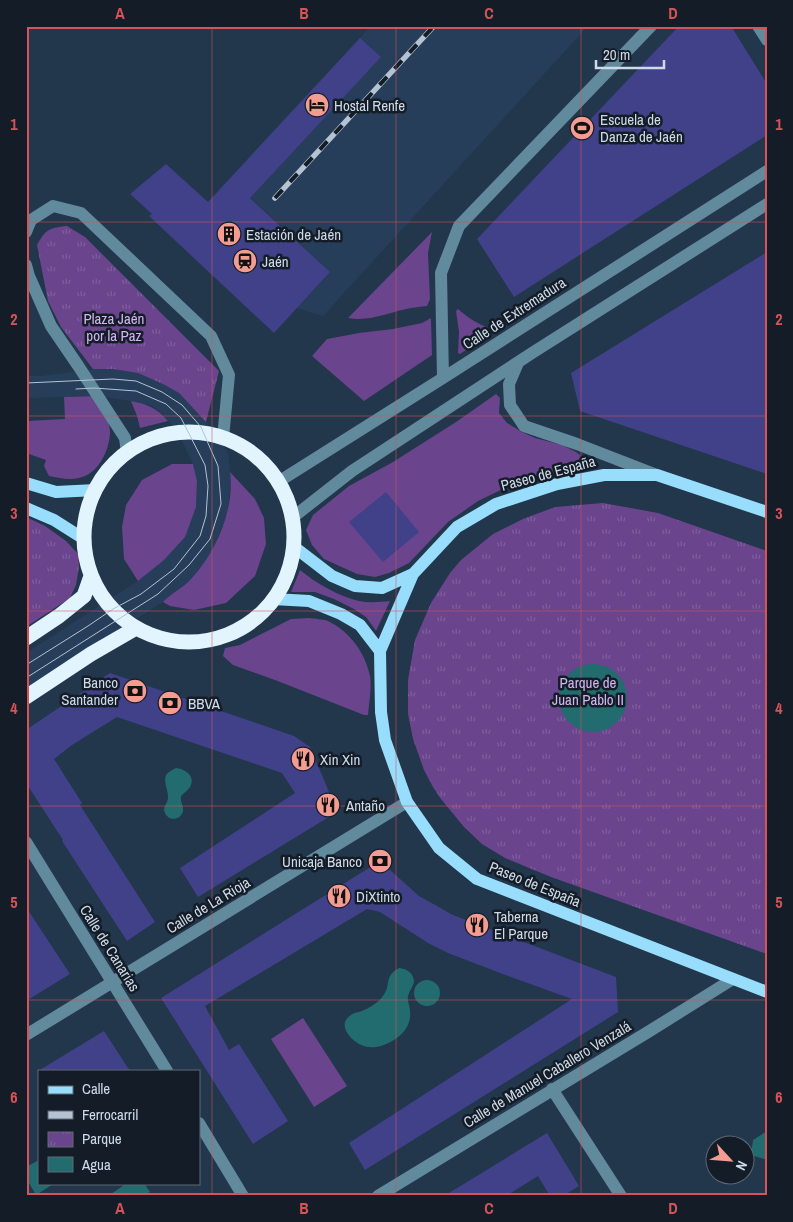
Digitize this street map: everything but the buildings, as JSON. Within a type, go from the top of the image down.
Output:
[{"type":"highway","points":[[178,433],[197,433],[223,438],[239,445],[254,455],[267,467],[278,482],[292,518],[294,532],[291,561],[281,587],[262,612],[250,623],[236,631],[204,641],[166,640],[136,628],[122,618],[100,594],[91,576],[85,552],[84,539],[87,514],[96,490],[109,470],[127,453],[143,443],[178,433]]},
{"type":"highway","points":[[26,638],[59,616],[84,596],[91,576]]},
{"type":"highway","points":[[26,697],[91,654],[136,628]]},
{"type":"main road","name":"Paseo de España","points":[[767,512],[657,475],[604,475],[557,484],[496,504],[457,527],[413,574],[380,651],[381,712],[385,740],[407,802],[439,848],[477,879],[767,992]]},
{"type":"main road","points":[[26,483],[56,492],[96,490]]},
{"type":"main road","points":[[26,508],[54,520],[84,539]]},
{"type":"main road","name":"Paseo de España","points":[[293,546],[332,576],[355,586],[382,588],[413,574]]},
{"type":"main road","points":[[273,599],[309,602],[341,614],[360,626],[380,651]]},
{"type":"street","points":[[443,378],[441,273],[459,226],[651,26]]},
{"type":"street","points":[[758,26],[767,40]]},
{"type":"street","name":"Calle de Extremadura","points":[[278,482],[767,171]]},
{"type":"street","points":[[292,518],[352,470],[767,204]]},
{"type":"street","points":[[26,232],[31,220],[53,206],[81,213],[211,336],[229,375],[223,438]]},
{"type":"street","points":[[26,265],[51,326],[80,367],[125,438],[127,453]]},
{"type":"street","name":"Paseo de España","points":[[518,363],[509,384],[510,406],[524,426],[657,475]]},
{"type":"street","name":"Calle de La Rioja","points":[[26,1035],[407,802]]},
{"type":"street","name":"Calle de Canarias","points":[[26,842],[166,1070]]},
{"type":"street","name":"Calle de Manuel Caballero Venzalá","points":[[378,1196],[733,979]]},
{"type":"street","points":[[552,1089],[621,1196]]},
{"type":"street","points":[[200,1125],[243,1196]]},
{"type":"shaded area","points":[[371,26],[588,26],[323,316],[297,308],[330,272],[250,197],[380,57],[360,38]]},
{"type":"shaded area","points":[[93,369],[113,369],[138,373],[179,393],[206,422],[228,453],[231,480],[228,513],[211,553],[190,581],[163,602],[26,689],[26,653],[144,577],[196,507],[197,481],[193,464],[178,433],[163,414],[152,406],[98,396],[26,398],[26,376],[41,376]]},
{"type":"green space","name":"Plaza Jaén por la Paz","points":[[67,226],[85,237],[219,371],[206,422],[179,393],[163,384],[138,373],[113,369],[93,369],[61,327],[48,301],[37,245],[49,230]]},
{"type":"green space","points":[[432,232],[428,253],[430,299],[427,306],[372,318],[348,318]]},
{"type":"green space","points":[[458,309],[466,316],[494,330],[460,354],[458,353],[459,332],[456,311]]},
{"type":"green space","points":[[431,318],[432,355],[364,401],[312,356],[327,339],[393,329],[422,323]]},
{"type":"green space","points":[[496,394],[500,398],[499,413],[507,423],[535,438],[562,445],[576,452],[585,459],[582,466],[577,469],[533,477],[513,484],[478,501],[448,522],[409,563],[389,573],[375,577],[357,574],[324,559],[312,545],[306,530],[313,515],[349,486],[393,462]]},
{"type":"green space","points":[[98,396],[110,427],[110,438],[104,456],[92,472],[87,475],[74,479],[49,476],[44,466],[46,460],[26,453],[26,421],[65,419],[64,397]]},
{"type":"green space","points":[[131,401],[151,407],[168,421],[140,428]]},
{"type":"green space","points":[[172,464],[193,464],[197,481],[196,507],[185,537],[164,560],[138,581],[124,559],[122,527],[126,505],[142,480]]},
{"type":"green space","points":[[230,472],[255,499],[264,518],[266,544],[255,576],[226,603],[194,610],[170,606],[163,602],[191,579],[216,543],[230,501]]},
{"type":"green space","name":"Parque de Juan Pablo II","points":[[603,503],[658,513],[767,551],[767,954],[551,877],[505,858],[482,844],[464,827],[441,799],[424,770],[413,739],[408,714],[408,680],[415,640],[431,603],[450,573],[461,560],[493,534],[523,519],[555,507]]},
{"type":"green space","points":[[26,517],[45,526],[66,541],[78,554],[79,567],[76,585],[70,598],[26,627]]},
{"type":"green space","points":[[300,570],[313,580],[351,599],[367,602],[390,601],[376,631],[366,617],[334,599],[315,592],[291,592]]},
{"type":"green space","points":[[309,618],[326,620],[336,626],[350,637],[360,651],[368,667],[371,680],[368,715],[233,665],[223,656],[225,648],[240,645],[291,619]]},
{"type":"green space","points":[[303,1018],[347,1086],[314,1107],[271,1039]]},
{"type":"water","points":[[593,664],[606,667],[617,674],[624,685],[627,698],[624,711],[617,722],[606,729],[593,732],[580,729],[569,722],[562,711],[559,698],[562,685],[569,674],[580,667]]},
{"type":"water","points":[[176,768],[189,774],[192,780],[189,788],[181,796],[182,814],[172,819],[164,811],[168,799],[165,778],[168,773]]},
{"type":"water","points":[[399,968],[405,969],[414,979],[408,996],[410,1017],[406,1029],[393,1041],[381,1046],[370,1047],[359,1044],[348,1035],[345,1022],[352,1014],[361,1012],[379,1001],[386,992],[391,974]]},
{"type":"water","points":[[427,980],[436,984],[440,993],[436,1002],[427,1006],[418,1002],[414,993],[418,984]]},
{"type":"water","points":[[767,1131],[767,1158],[756,1157],[756,1138]]},
{"type":"water","points":[[38,1161],[38,1184],[53,1184],[36,1195],[26,1178],[26,1167]]},
{"type":"water","points":[[126,1184],[145,1184],[150,1192],[143,1196],[108,1196]]},
{"type":"tram line","points":[[26,383],[113,379],[136,381],[162,392],[182,405],[201,427],[218,466],[221,504],[210,539],[189,565],[158,594],[26,678]]},
{"type":"tram line","points":[[26,665],[113,609],[141,594],[174,569],[200,536],[206,516],[208,486],[205,465],[181,418],[166,404],[136,391],[94,388],[76,389]]},
{"type":"railway","points":[[275,198],[434,26]]},
{"type":"place","name":"Hostal Renfe","points":[[317,105]]},
{"type":"place","name":"Escuela de Danza de Jaén","points":[[582,128]]},
{"type":"place","name":"Estación de Jaén","points":[[229,234]]},
{"type":"place","name":"Jaén","points":[[245,261]]},
{"type":"place","name":"Banco Santander","points":[[135,691]]},
{"type":"place","name":"BBVA","points":[[170,703]]},
{"type":"place","name":"Xin Xin","points":[[303,759]]},
{"type":"place","name":"Antaño","points":[[328,805]]},
{"type":"place","name":"Unicaja Banco","points":[[380,861]]},
{"type":"place","name":"DiXtinto","points":[[339,896]]},
{"type":"place","name":"Taberna El Parque","points":[[477,925]]}]
